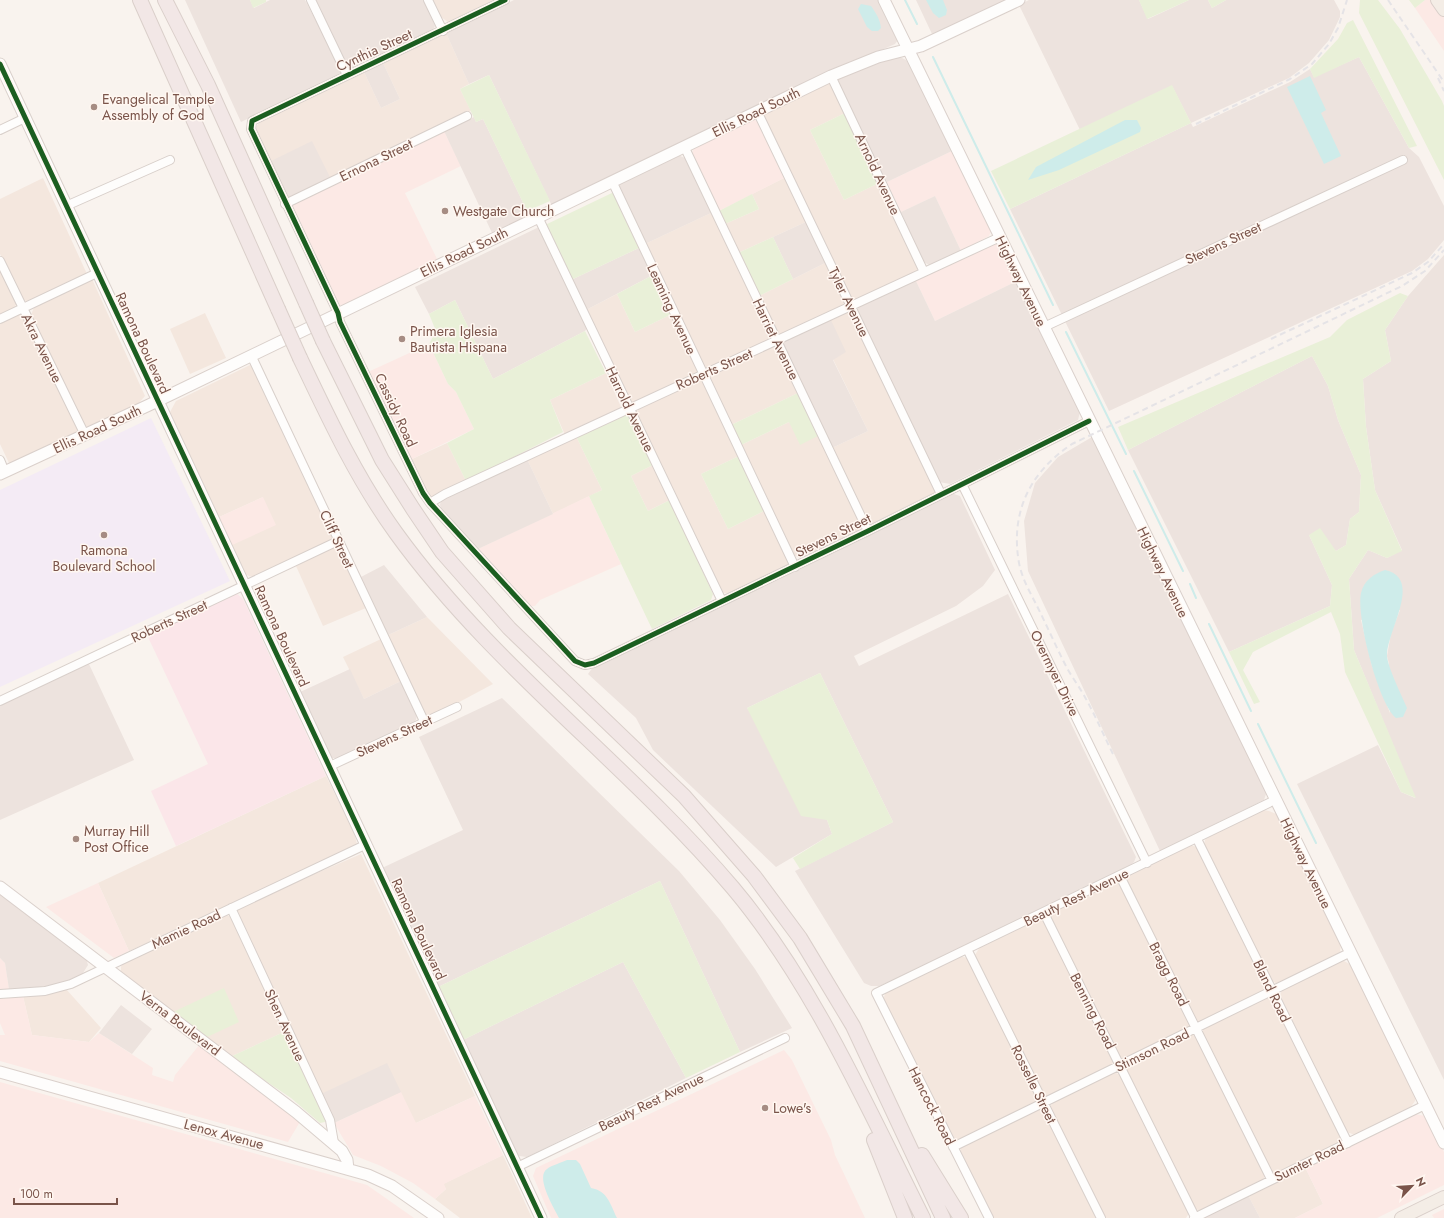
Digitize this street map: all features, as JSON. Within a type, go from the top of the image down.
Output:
[{"type":"highway","points":[[140,0],[300,358],[338,439],[395,532],[416,560],[472,624],[522,676],[672,821],[735,890],[792,969],[842,1058],[923,1218]]},
{"type":"highway","points":[[165,0],[208,85],[323,341],[382,460],[413,509],[442,552],[509,628],[684,796],[754,876],[800,938],[853,1026],[943,1218]]},
{"type":"highway","points":[[175,0],[208,85]]},
{"type":"highway","points":[[842,1058],[905,1218]]},
{"type":"highway","points":[[890,1103],[961,1218]]},
{"type":"main road","points":[[1437,0],[1444,10]]},
{"type":"main road","points":[[1401,1218],[1444,1197]]},
{"type":"street","points":[[311,0],[347,75]]},
{"type":"street","points":[[428,0],[443,31]]},
{"type":"street","name":"Cynthia Street","points":[[252,121],[506,0]]},
{"type":"street","name":"Highway Avenue","points":[[884,0],[1444,1143]]},
{"type":"street","name":"Ellis Road South","points":[[3,473],[251,356],[831,76],[878,57],[921,46],[1019,0]]},
{"type":"street","name":"Ramona Boulevard","points":[[0,64],[541,1218]]},
{"type":"street","name":"Arnold Avenue","points":[[831,76],[924,272]]},
{"type":"street","name":"Tyler Avenue","points":[[757,111],[941,494]]},
{"type":"street","name":"Ernona Street","points":[[285,204],[467,116]]},
{"type":"street","points":[[0,130],[25,118]]},
{"type":"street","name":"Cassidy Road","points":[[252,121],[252,133],[338,313],[340,322],[418,484],[430,503],[566,652],[575,661],[585,664]]},
{"type":"street","name":"Harriet Avenue","points":[[684,146],[868,531]]},
{"type":"street","points":[[66,206],[170,160]]},
{"type":"street","name":"Stevens Street","points":[[1044,327],[1403,160]]},
{"type":"street","name":"Leaming Avenue","points":[[612,181],[795,566]]},
{"type":"street","name":"Harrold Avenue","points":[[538,217],[722,601]]},
{"type":"street","name":"Roberts Street","points":[[430,503],[452,491],[1000,237]]},
{"type":"street","name":"Akra Avenue","points":[[0,261],[85,435]]},
{"type":"street","points":[[0,319],[97,273]]},
{"type":"street","name":"Cliff Street","points":[[251,356],[424,722]]},
{"type":"street","name":"Stevens Street","points":[[585,664],[594,663],[868,531],[1089,421]]},
{"type":"street","points":[[0,460],[3,473]]},
{"type":"street","name":"Overmyer Drive","points":[[962,484],[1147,863]]},
{"type":"street","name":"Roberts Street","points":[[0,701],[338,541]]},
{"type":"street","name":"Stevens Street","points":[[330,766],[457,707]]},
{"type":"street","name":"Beauty Rest Avenue","points":[[876,993],[1275,800]]},
{"type":"street","name":"Bland Road","points":[[1197,839],[1348,1143]]},
{"type":"street","name":"Mamie Road","points":[[0,994],[45,991],[71,984],[366,844]]},
{"type":"street","name":"Bragg Road","points":[[1120,876],[1271,1179]]},
{"type":"street","name":"Verna Boulevard","points":[[0,887],[296,1112],[334,1144],[347,1160],[348,1169]]},
{"type":"street","name":"Shen Avenue","points":[[231,908],[330,1120],[334,1144]]},
{"type":"street","name":"Benning Road","points":[[1044,913],[1194,1218]]},
{"type":"street","name":"Rosselle Street","points":[[967,950],[1100,1218]]},
{"type":"street","name":"Stimson Road","points":[[953,1147],[1351,952]]},
{"type":"street","name":"Hancock Road","points":[[876,993],[989,1218]]},
{"type":"street","name":"Beauty Rest Avenue","points":[[517,1167],[785,1038]]},
{"type":"street","name":"Lenox Avenue","points":[[0,1072],[348,1169],[392,1186],[438,1218]]},
{"type":"street","name":"Sumter Road","points":[[1194,1218],[1425,1105]]},
{"type":"shaded area","points":[[185,0],[250,0],[254,8],[270,0],[305,0],[340,66],[341,72],[338,75],[241,122]]},
{"type":"shaded area","points":[[316,0],[424,0],[435,26],[433,30],[355,68],[351,68],[347,65]]},
{"type":"shaded area","points":[[433,0],[498,0],[453,22],[448,22],[441,17]]},
{"type":"shaded area","points":[[514,0],[881,0],[898,40],[895,44],[829,73],[552,206],[489,75],[469,84],[446,33]]},
{"type":"shaded area","points":[[916,0],[1009,0],[932,34]]},
{"type":"shaded area","points":[[1029,0],[1139,0],[1148,19],[1189,0],[1208,0],[1212,8],[1226,0],[1334,0],[1340,11],[1340,17],[1329,40],[1309,63],[1289,78],[1191,123],[1172,86],[1080,130],[1019,5]]},
{"type":"shaded area","points":[[1425,0],[1431,0],[1444,17],[1444,51],[1415,8]]},
{"type":"shaded area","points":[[446,33],[469,84],[460,89],[471,111],[331,179],[269,162],[256,133],[256,127],[260,121],[364,72],[381,108],[400,99],[383,63]]},
{"type":"shaded area","points":[[898,56],[906,60],[910,65],[954,150],[887,182],[837,82],[839,77],[867,65]]},
{"type":"shaded area","points":[[1359,57],[1409,148],[1419,157],[1444,206],[1444,240],[1428,259],[1412,271],[1109,411],[1010,209],[1191,123],[1193,127],[1290,82],[1310,69],[1314,77]]},
{"type":"shaded area","points":[[383,63],[400,99],[381,108],[364,72]]},
{"type":"shaded area","points":[[828,82],[831,84],[845,113],[810,130],[844,200],[879,183],[918,267],[916,272],[855,300],[850,297],[764,116],[767,110]]},
{"type":"shaded area","points":[[474,117],[476,122],[483,119],[530,217],[493,235],[444,131]]},
{"type":"shaded area","points":[[750,119],[755,120],[761,125],[786,177],[719,211],[692,154],[694,146]]},
{"type":"shaded area","points":[[444,131],[461,166],[405,193],[438,261],[348,304],[340,305],[335,300],[291,209],[294,202]]},
{"type":"shaded area","points":[[312,141],[331,179],[292,198],[285,196],[269,162]]},
{"type":"shaded area","points":[[954,150],[992,229],[989,236],[961,251],[935,196],[901,212],[887,182]]},
{"type":"shaded area","points":[[676,154],[687,159],[713,212],[645,244],[618,188],[619,182]]},
{"type":"shaded area","points":[[786,177],[808,221],[738,253],[725,224],[759,209],[752,194]]},
{"type":"shaded area","points":[[43,178],[87,274],[28,302],[22,299],[0,254],[0,199]]},
{"type":"shaded area","points":[[935,196],[961,251],[929,265],[922,261],[901,212]]},
{"type":"shaded area","points":[[713,212],[772,335],[769,341],[710,368],[703,366],[645,244]]},
{"type":"shaded area","points":[[808,221],[827,262],[793,279],[773,237]]},
{"type":"shaded area","points":[[539,227],[588,327],[585,331],[493,379],[455,300],[429,314],[415,287]]},
{"type":"shaded area","points":[[993,243],[1000,246],[1017,281],[935,321],[915,279]]},
{"type":"shaded area","points":[[641,247],[653,275],[586,310],[571,280]]},
{"type":"shaded area","points":[[1444,255],[1444,1080],[1297,784],[1378,745],[1401,792],[1415,798],[1354,650],[1349,579],[1368,550],[1387,558],[1402,550],[1375,490],[1366,427],[1363,379],[1391,361],[1385,330],[1408,296]],"holes":[[[1400,610],[1391,633],[1387,656],[1389,664],[1390,713],[1372,666],[1361,620]]]},
{"type":"shaded area","points":[[827,262],[845,300],[843,305],[782,334],[776,333],[759,296]]},
{"type":"shaded area","points":[[0,266],[17,301],[15,307],[0,314]]},
{"type":"shaded area","points":[[92,279],[145,396],[137,405],[89,428],[83,424],[31,315],[35,305]]},
{"type":"shaded area","points":[[915,279],[935,321],[1017,281],[1080,412],[1078,420],[950,484],[939,482],[857,311],[860,304]]},
{"type":"shaded area","points":[[617,294],[635,332],[672,314],[698,368],[696,374],[635,402],[632,403],[629,400],[586,310]]},
{"type":"shaded area","points":[[846,311],[850,311],[935,489],[934,493],[871,524],[868,521],[832,448],[868,431],[833,359],[830,318]]},
{"type":"shaded area","points":[[205,313],[226,358],[190,374],[170,329]]},
{"type":"shaded area","points":[[15,314],[21,314],[25,317],[78,428],[78,433],[14,464],[9,463],[0,444],[0,321]]},
{"type":"shaded area","points":[[830,318],[846,352],[833,360],[868,431],[832,448],[782,342],[786,338]]},
{"type":"shaded area","points":[[429,344],[448,384],[456,392],[474,429],[410,460],[368,372]]},
{"type":"shaded area","points":[[775,345],[800,392],[731,425],[710,381],[710,378],[712,375]]},
{"type":"shaded area","points":[[1312,356],[1328,386],[1338,420],[1361,475],[1359,512],[1350,519],[1346,545],[1336,551],[1309,535],[1332,585],[1330,606],[1229,652],[1128,450]]},
{"type":"shaded area","points":[[252,364],[332,534],[330,543],[257,577],[249,576],[243,573],[230,546],[263,497],[217,518],[170,412],[176,401]]},
{"type":"shaded area","points":[[606,373],[621,407],[620,409],[565,435],[550,400]]},
{"type":"shaded area","points":[[700,379],[704,381],[739,456],[701,474],[728,529],[766,510],[790,562],[789,566],[728,594],[721,592],[636,415],[640,406]]},
{"type":"shaded area","name":"Ramona Boulevard School","points":[[151,418],[230,581],[0,687],[0,490]]},
{"type":"shaded area","points":[[789,422],[820,435],[863,524],[860,530],[803,559],[793,555],[741,445]]},
{"type":"shaded area","points":[[576,436],[602,490],[553,514],[527,459]]},
{"type":"shaded area","points":[[1092,437],[1267,791],[1264,800],[1160,851],[1028,571],[1024,521],[1035,483],[1058,457]]},
{"type":"shaded area","points":[[447,443],[466,481],[432,498],[428,495],[410,460]]},
{"type":"shaded area","points":[[527,459],[553,514],[478,549],[441,508],[441,500]]},
{"type":"shaded area","points":[[653,465],[670,500],[648,511],[631,476]]},
{"type":"shaded area","points":[[951,493],[960,496],[995,570],[983,586],[956,606],[854,656],[859,666],[1008,594],[1136,857],[1134,862],[1124,870],[905,975],[879,986],[871,986],[864,983],[795,871],[893,822],[820,673],[747,708],[827,820],[832,834],[776,867],[653,750],[636,718],[588,674],[593,667]]},
{"type":"shaded area","points":[[589,496],[621,564],[540,600],[535,606],[530,606],[478,549]]},
{"type":"shaded area","points":[[263,497],[276,525],[230,546],[217,518]]},
{"type":"shaded area","points":[[332,548],[337,548],[340,551],[366,608],[323,626],[296,566]]},
{"type":"shaded area","points":[[384,565],[427,617],[386,636],[359,578]]},
{"type":"shaded area","points":[[236,593],[243,599],[326,776],[176,846],[151,791],[208,764],[147,635]]},
{"type":"shaded area","points":[[427,617],[493,684],[433,716],[427,717],[423,712],[386,636]]},
{"type":"shaded area","points":[[381,639],[401,681],[364,699],[343,657]]},
{"type":"shaded area","points":[[88,662],[134,760],[0,820],[0,704]]},
{"type":"shaded area","points":[[350,669],[364,699],[401,681],[417,715],[416,720],[413,723],[339,758],[332,758],[327,754],[298,693]]},
{"type":"shaded area","points":[[502,698],[679,871],[720,920],[755,969],[792,1028],[740,1052],[660,881],[438,987],[382,868],[463,830],[419,737]]},
{"type":"shaded area","points":[[326,776],[354,833],[357,844],[356,846],[129,951],[98,883]]},
{"type":"shaded area","points":[[1263,810],[1279,815],[1341,942],[1340,953],[1335,957],[1277,984],[1271,980],[1204,844],[1206,837]]},
{"type":"shaded area","points":[[1190,845],[1197,847],[1266,987],[1263,992],[1200,1022],[1195,1019],[1128,884],[1128,877],[1130,874]]},
{"type":"shaded area","points":[[361,854],[475,1096],[416,1123],[321,1094],[238,915],[237,910],[241,906]]},
{"type":"shaded area","points":[[1114,882],[1119,883],[1190,1025],[1188,1028],[1126,1059],[1119,1057],[1050,920],[1052,912]]},
{"type":"shaded area","points":[[98,883],[129,951],[114,958],[46,907]]},
{"type":"shaded area","points":[[0,891],[86,958],[88,965],[83,973],[71,981],[51,986],[9,989],[5,963],[0,958]]},
{"type":"shaded area","points":[[224,914],[232,917],[286,1031],[230,1057],[121,973],[122,964]]},
{"type":"shaded area","points":[[1038,918],[1044,921],[1114,1062],[1111,1065],[1047,1097],[1045,1097],[975,955],[980,947]]},
{"type":"shaded area","points":[[960,956],[967,958],[1038,1101],[958,1141],[954,1140],[883,999],[886,992]]},
{"type":"shaded area","points":[[0,958],[5,963],[9,989],[0,989]]},
{"type":"shaded area","points":[[1344,961],[1353,966],[1416,1096],[1415,1101],[1410,1108],[1355,1135],[1347,1132],[1280,995],[1282,990],[1338,962]]},
{"type":"shaded area","points":[[623,962],[686,1078],[527,1157],[519,1156],[514,1149],[463,1040]]},
{"type":"shaded area","points":[[66,989],[101,1028],[89,1042],[32,1035],[23,996]]},
{"type":"shaded area","points":[[23,996],[32,1035],[89,1042],[99,1033],[153,1068],[152,1075],[173,1082],[175,1075],[200,1044],[301,1120],[288,1142],[0,1061],[0,1035],[5,1035],[0,1023],[0,999]]},
{"type":"shaded area","points":[[1269,997],[1272,998],[1342,1137],[1339,1143],[1277,1173],[1270,1170],[1202,1032],[1205,1027]]},
{"type":"shaded area","points":[[121,1005],[152,1029],[132,1054],[99,1033]]},
{"type":"shaded area","points":[[1191,1034],[1197,1037],[1265,1176],[1262,1181],[1200,1211],[1194,1208],[1126,1071],[1127,1066]]},
{"type":"shaded area","points":[[784,1050],[792,1060],[831,1140],[835,1155],[865,1218],[551,1218],[533,1176],[536,1168]]},
{"type":"shaded area","points":[[387,1063],[401,1092],[334,1123],[321,1094]]},
{"type":"shaded area","points":[[1113,1072],[1121,1075],[1189,1213],[1186,1218],[1104,1218],[1050,1110],[1050,1107],[1055,1100]]},
{"type":"shaded area","points":[[0,1082],[367,1185],[414,1218],[0,1218]]},
{"type":"shaded area","points":[[401,1092],[416,1123],[475,1096],[503,1155],[444,1184],[446,1189],[435,1199],[413,1183],[381,1166],[353,1155],[334,1123]]},
{"type":"shaded area","points":[[1038,1108],[1043,1110],[1097,1218],[993,1218],[960,1155],[961,1147]]},
{"type":"shaded area","points":[[1415,1114],[1425,1116],[1444,1152],[1444,1185],[1377,1218],[1295,1218],[1323,1204],[1305,1167]]},
{"type":"shaded area","points":[[503,1155],[532,1218],[460,1218],[435,1199],[446,1189],[443,1184]]},
{"type":"shaded area","points":[[1305,1167],[1323,1204],[1295,1218],[1260,1218],[1248,1195]]},
{"type":"shaded area","points":[[1248,1195],[1260,1218],[1203,1218]]},
{"type":"shaded area","points":[[1444,1209],[1444,1218],[1434,1218],[1432,1215]]},
{"type":"green space","points":[[250,0],[266,0],[266,2],[253,8]]},
{"type":"green space","points":[[1139,0],[1189,0],[1147,19]]},
{"type":"green space","points":[[1208,0],[1226,0],[1212,8]]},
{"type":"green space","points":[[1360,0],[1378,0],[1400,29],[1442,101],[1444,106],[1444,180],[1359,13]]},
{"type":"green space","points":[[1409,0],[1425,0],[1415,8]]},
{"type":"green space","points":[[1353,20],[1417,146],[1409,148],[1359,57],[1314,78],[1310,69],[1338,39],[1347,23]]},
{"type":"green space","points":[[489,75],[550,201],[527,211],[483,119],[476,122],[460,89]]},
{"type":"green space","points":[[1172,85],[1191,123],[1010,209],[991,171]]},
{"type":"green space","points":[[845,113],[879,183],[844,200],[810,130]]},
{"type":"green space","points":[[614,192],[641,247],[571,280],[545,225]]},
{"type":"green space","points":[[752,194],[759,209],[725,224],[719,211]]},
{"type":"green space","points":[[773,237],[793,279],[759,296],[738,253]]},
{"type":"green space","points":[[653,275],[672,314],[635,332],[617,294]]},
{"type":"green space","points":[[1400,293],[1408,296],[1385,330],[1391,361],[1363,379],[1366,427],[1375,490],[1402,551],[1387,558],[1368,550],[1349,579],[1354,650],[1416,798],[1401,792],[1345,672],[1340,634],[1331,612],[1253,652],[1243,670],[1260,702],[1254,704],[1229,652],[1330,606],[1332,585],[1309,535],[1320,528],[1336,551],[1346,545],[1350,519],[1359,512],[1361,475],[1338,420],[1328,386],[1312,356],[1128,450],[1118,427],[1330,337],[1347,320]]},
{"type":"green space","points":[[455,300],[493,379],[585,331],[606,373],[550,400],[563,432],[466,481],[447,443],[474,429],[456,392],[448,384],[429,344],[436,331],[429,314]]},
{"type":"green space","points":[[800,392],[820,435],[800,445],[789,422],[741,445],[731,425]]},
{"type":"green space","points":[[623,413],[631,416],[653,465],[631,476],[648,511],[670,500],[713,594],[711,600],[652,629],[589,496],[602,490],[576,436]]},
{"type":"green space","points":[[739,456],[766,510],[728,529],[701,474]]},
{"type":"green space","points":[[820,673],[893,822],[800,869],[793,858],[832,834],[827,820],[801,816],[747,708]]},
{"type":"green space","points":[[660,881],[740,1052],[686,1078],[623,962],[463,1040],[438,987]]},
{"type":"green space","points":[[224,988],[239,1022],[205,1038],[171,1013]]},
{"type":"green space","points":[[286,1031],[325,1118],[325,1122],[320,1123],[291,1098],[230,1057]]},
{"type":"water","points":[[926,0],[943,0],[947,10],[946,15],[939,18],[933,13]]},
{"type":"water","points":[[861,4],[871,6],[875,11],[881,28],[878,31],[872,31],[867,27],[858,9]]},
{"type":"water","points":[[1310,76],[1326,110],[1321,113],[1341,156],[1324,164],[1287,87]]},
{"type":"water","points":[[1125,120],[1137,120],[1141,128],[1140,132],[1059,170],[1028,180],[1036,167]]},
{"type":"water","points":[[1385,570],[1396,575],[1402,583],[1403,594],[1388,646],[1387,656],[1392,675],[1407,708],[1403,717],[1396,718],[1389,709],[1382,695],[1376,678],[1365,639],[1360,604],[1364,584],[1377,573]]},
{"type":"water","points":[[567,1160],[576,1160],[580,1164],[591,1188],[605,1195],[617,1218],[559,1218],[547,1193],[543,1179],[544,1173],[547,1169]]},
{"type":"waterway","points":[[905,0],[917,24]]},
{"type":"waterway","points":[[933,57],[1053,305]]},
{"type":"waterway","points":[[1066,332],[1126,454]]},
{"type":"waterway","points":[[1134,471],[1183,571]]},
{"type":"waterway","points":[[1190,584],[1196,598]]},
{"type":"waterway","points":[[1209,624],[1251,711]]},
{"type":"waterway","points":[[1258,724],[1316,843]]},
{"type":"railway","points":[[1196,124],[1290,79],[1312,64],[1329,44],[1338,28],[1347,0]]},
{"type":"railway","points":[[1388,0],[1444,82]]},
{"type":"railway","points":[[1438,78],[1444,91]]},
{"type":"railway","points":[[1271,339],[1412,273],[1428,262],[1444,244]]},
{"type":"railway","points":[[1113,754],[1082,691],[1063,661],[1020,569],[1017,544],[1018,527],[1021,510],[1026,495],[1034,481],[1057,455],[1072,444],[1402,286],[1425,271],[1444,250]]},
{"type":"cycle path","points":[[505,0],[252,121],[251,129],[338,313],[340,322],[423,493],[430,503],[575,661],[585,665],[594,663],[868,531],[1089,421]]},
{"type":"cycle path","points":[[0,64],[541,1218]]},
{"type":"place","name":"Evangelical Temple Assembly of God","points":[[94,107]]},
{"type":"place","name":"Westgate Church","points":[[445,211]]},
{"type":"place","name":"Primera Iglesia Bautista Hispana","points":[[402,339]]},
{"type":"place","name":"Ramona Boulevard School","points":[[104,535]]},
{"type":"place","name":"Murray Hill Post Office","points":[[76,839]]},
{"type":"place","name":"Lowe's","points":[[765,1108]]}]
